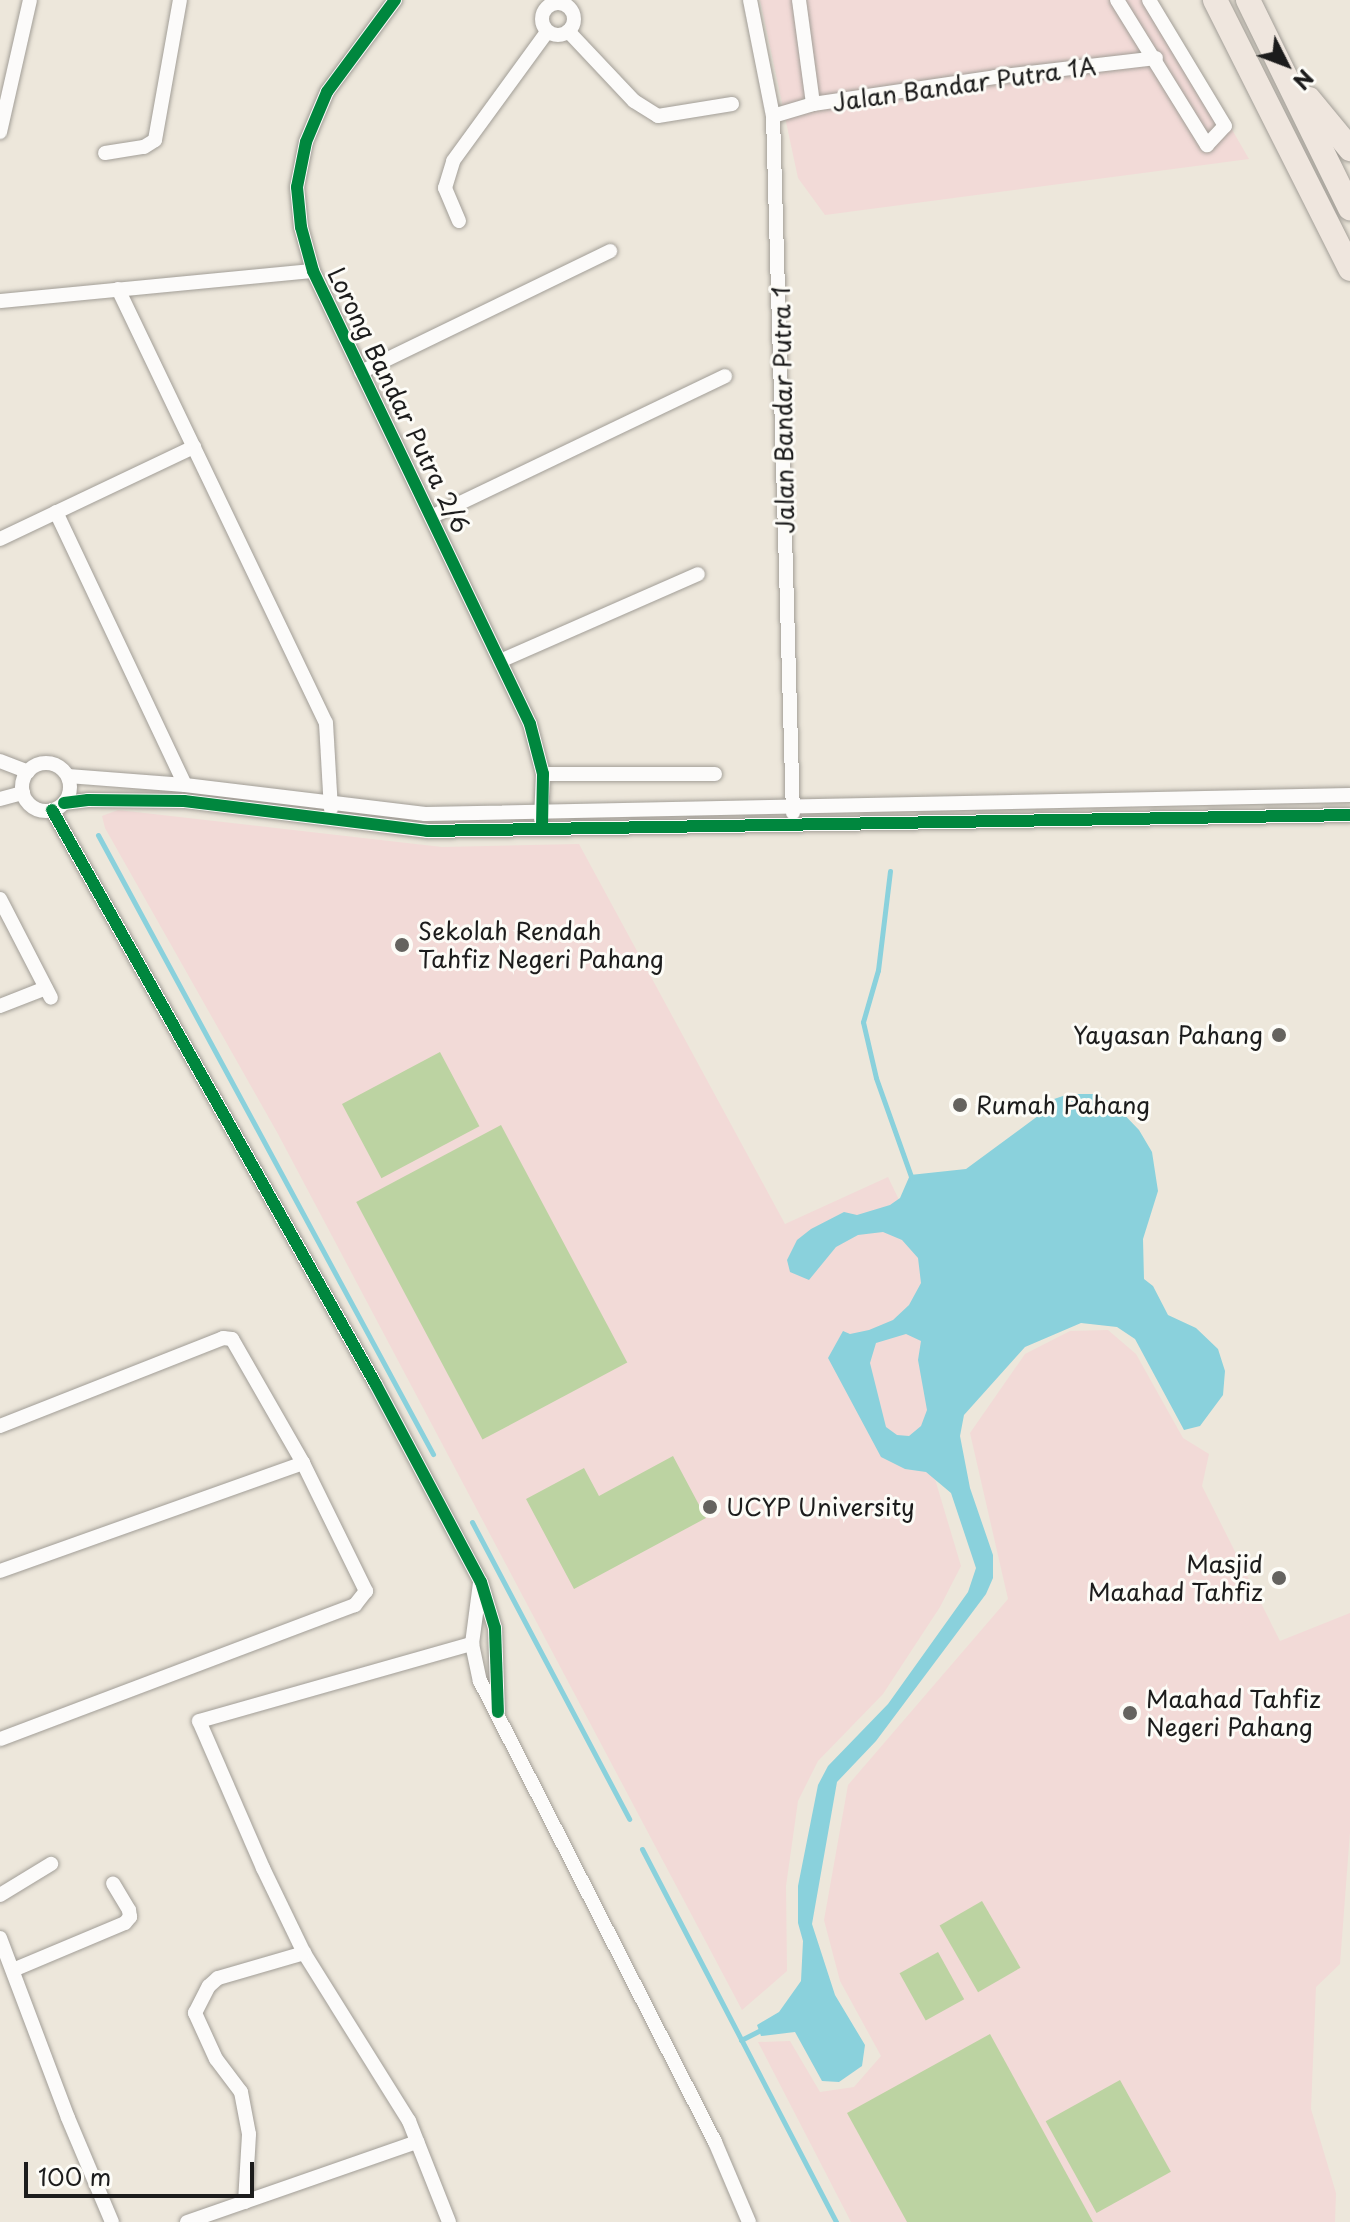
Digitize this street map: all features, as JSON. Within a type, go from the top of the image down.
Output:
[{"type":"highway","points":[[1248,0],[1350,208]]},
{"type":"highway","points":[[1216,4],[1350,269]]},
{"type":"highway","points":[[1268,42],[1350,149]]},
{"type":"street","points":[[0,132],[30,0]]},
{"type":"street","points":[[105,153],[144,147],[155,140],[180,0]]},
{"type":"street","name":"Lorong Bandar Putra 2/6","points":[[395,0],[327,92],[306,142],[297,187],[301,227],[313,271],[530,724],[543,774],[542,828]]},
{"type":"street","name":"Jalan Bandar Putra 1","points":[[750,0],[773,116],[793,814]]},
{"type":"street","points":[[799,0],[813,104]]},
{"type":"street","points":[[1117,0],[1156,58],[1207,145],[1225,126],[1149,0]]},
{"type":"street","points":[[539,4],[574,4],[574,17],[568,31],[558,35],[547,32],[539,4]]},
{"type":"street","points":[[568,31],[634,101],[658,116],[732,104]]},
{"type":"street","points":[[459,221],[445,188],[453,161],[547,32]]},
{"type":"street","name":"Jalan Bandar Putra 1A","points":[[773,116],[813,104],[995,77],[1156,58]]},
{"type":"street","points":[[361,372],[610,251]]},
{"type":"street","points":[[0,301],[313,271]]},
{"type":"street","points":[[118,289],[326,723],[330,821]]},
{"type":"street","points":[[431,517],[725,376]]},
{"type":"street","points":[[0,539],[194,447]]},
{"type":"street","points":[[56,512],[185,785]]},
{"type":"street","points":[[500,661],[698,574]]},
{"type":"street","points":[[0,761],[28,772],[49,763],[68,776],[185,785],[425,814],[1350,815]]},
{"type":"street","points":[[23,793],[28,772]]},
{"type":"street","points":[[543,774],[715,774]]},
{"type":"street","points":[[58,807],[70,790],[68,776]]},
{"type":"street","points":[[23,793],[37,809],[184,801],[427,831],[793,814],[1350,795]]},
{"type":"street","points":[[0,799],[23,793]]},
{"type":"street","points":[[58,807],[481,1582],[495,1628],[498,1712]]},
{"type":"street","points":[[0,899],[48,993],[0,1006]]},
{"type":"street","points":[[0,1426],[223,1338],[232,1339],[303,1463],[366,1591],[363,1599],[0,1739]]},
{"type":"street","points":[[0,1571],[303,1463]]},
{"type":"street","points":[[481,1582],[472,1644],[480,1681],[715,2142],[749,2222]]},
{"type":"street","points":[[449,2222],[409,2121],[304,1953],[199,1721],[472,1644]]},
{"type":"street","points":[[0,1895],[51,1864]]},
{"type":"street","points":[[13,1970],[125,1923],[130,1917],[129,1910],[113,1883]]},
{"type":"street","points":[[0,1938],[68,2118],[112,2222]]},
{"type":"street","points":[[245,2202],[249,2134],[241,2092],[216,2059],[195,2013],[209,1986],[218,1978],[304,1953]]},
{"type":"street","points":[[187,2222],[417,2142]]},
{"type":"shaded area","points":[[760,0],[1157,0],[1249,159],[825,215],[798,178]]},
{"type":"shaded area","name":"UCYP University","points":[[118,810],[442,847],[579,844],[785,1224],[888,1177],[940,1285],[926,1449],[961,1566],[940,1607],[883,1694],[818,1761],[798,1801],[786,1886],[787,1971],[742,2010],[278,1134],[105,828],[102,816]]},
{"type":"shaded area","name":"Maahad Tahfiz Negeri Pahang","points":[[1108,1330],[1136,1354],[1183,1438],[1209,1454],[1202,1486],[1280,1641],[1350,1613],[1350,1832],[1340,1964],[1316,1987],[1311,2109],[1336,2193],[1335,2222],[851,2222],[758,2042],[790,2041],[820,2092],[854,2087],[881,2056],[840,1981],[824,1920],[848,1785],[1008,1599],[970,1433],[1025,1354],[1070,1331]]},
{"type":"green space","points":[[440,1052],[479,1126],[381,1178],[342,1104]]},
{"type":"green space","points":[[501,1125],[627,1363],[482,1440],[356,1202]]},
{"type":"green space","points":[[673,1456],[706,1518],[574,1589],[526,1499],[584,1468],[599,1496]]},
{"type":"green space","points":[[982,1901],[1020,1968],[978,1992],[940,1926]]},
{"type":"green space","points":[[938,1952],[964,1999],[926,2021],[900,1973]]},
{"type":"green space","points":[[990,2034],[1093,2222],[907,2222],[847,2113]]},
{"type":"green space","points":[[1120,2080],[1171,2172],[1097,2213],[1046,2121]]},
{"type":"water","points":[[1069,1094],[1095,1094],[1115,1105],[1139,1130],[1152,1152],[1158,1191],[1143,1239],[1144,1279],[1153,1286],[1168,1315],[1196,1328],[1218,1349],[1225,1371],[1223,1395],[1200,1426],[1184,1430],[1135,1339],[1117,1327],[1081,1323],[1025,1347],[964,1415],[960,1436],[970,1488],[993,1555],[993,1578],[986,1594],[876,1741],[837,1782],[812,1924],[835,1995],[865,2045],[862,2066],[839,2082],[822,2081],[795,2032],[761,2036],[757,2025],[779,2012],[801,1981],[803,1941],[798,1923],[798,1886],[818,1785],[828,1766],[888,1704],[968,1592],[976,1568],[951,1493],[926,1472],[905,1469],[881,1457],[828,1358],[843,1331],[850,1334],[869,1330],[893,1320],[909,1305],[921,1283],[918,1258],[902,1240],[883,1232],[858,1235],[836,1247],[809,1280],[790,1272],[787,1260],[797,1240],[811,1229],[844,1212],[857,1215],[890,1205],[900,1198],[910,1175],[966,1169],[1046,1110],[1048,1101]],"holes":[[[906,1334],[921,1341],[918,1360],[927,1410],[921,1426],[909,1436],[897,1435],[886,1427],[870,1363],[876,1343]]]},
{"type":"waterway","points":[[98,835],[433,1454]]},
{"type":"waterway","points":[[890,871],[878,970],[863,1022],[876,1078],[912,1179]]},
{"type":"waterway","points":[[472,1522],[629,1819]]},
{"type":"waterway","points":[[642,1849],[836,2222]]},
{"type":"waterway","points":[[741,2040],[765,2028]]},
{"type":"cycle path","points":[[395,0],[327,92],[306,142],[297,187],[301,227],[313,271],[530,724],[543,774],[542,828]]},
{"type":"cycle path","points":[[64,803],[88,800],[184,801],[427,831],[1350,815]]},
{"type":"cycle path","points":[[52,810],[375,1383],[481,1582],[495,1628],[498,1712]]},
{"type":"place","name":"Sekolah Rendah Tahfiz Negeri Pahang","points":[[402,945]]},
{"type":"place","name":"Yayasan Pahang","points":[[1279,1035]]},
{"type":"place","name":"Rumah Pahang","points":[[960,1105]]},
{"type":"place","name":"UCYP University","points":[[710,1507]]},
{"type":"place","name":"Masjid Maahad Tahfiz","points":[[1279,1578]]},
{"type":"place","name":"Maahad Tahfiz Negeri Pahang","points":[[1130,1713]]}]
